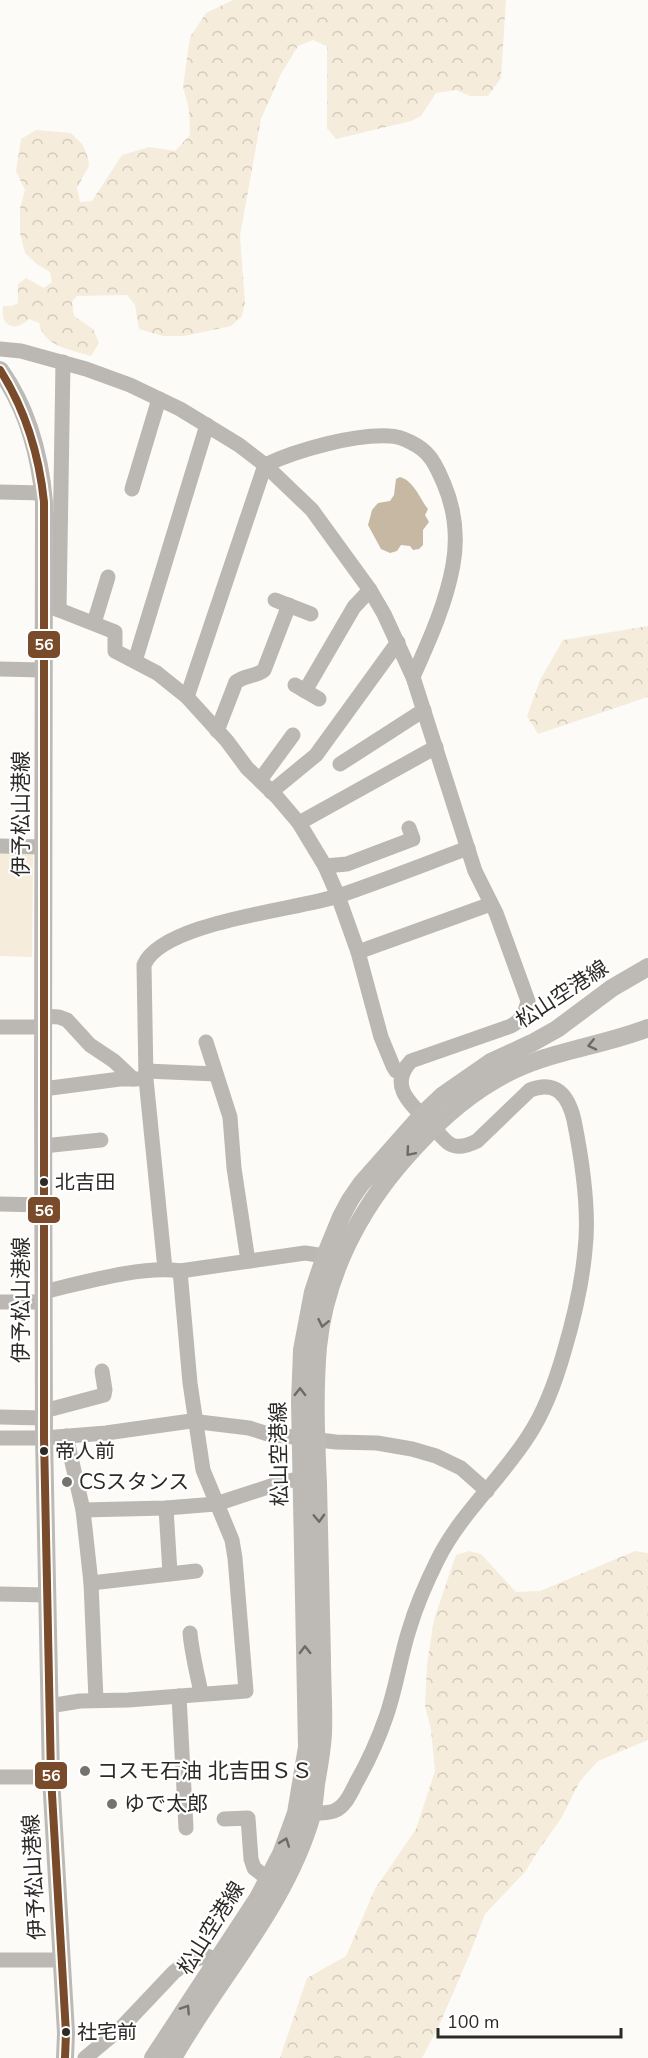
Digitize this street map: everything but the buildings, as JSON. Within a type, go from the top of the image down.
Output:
[{"type":"main road","name":"伊予松山港線","points":[[0,370],[21,409],[36,453],[42,484],[52,607],[44,670],[44,1438],[51,1777],[62,1960],[65,2058]]},
{"type":"main road","name":"松山空港線","points":[[153,2058],[258,1898],[304,1813],[307,1747],[302,1478],[316,1401],[318,1344],[336,1271],[348,1242],[369,1205],[397,1168],[442,1096],[491,1062],[557,1029],[612,988],[648,967]]},
{"type":"main road","name":"松山空港線","points":[[173,2058],[191,2027],[273,1905],[296,1857],[304,1813],[323,1737],[309,1438],[302,1350],[307,1318],[325,1256],[350,1200],[427,1120],[514,1070],[564,1051],[626,1037],[648,1028]]},
{"type":"street","points":[[0,349],[21,351],[63,362],[130,385],[159,399],[207,425],[265,465],[312,510],[370,590],[398,642],[413,677],[475,871],[492,904],[526,990],[528,1001],[526,1012],[520,1021],[511,1026],[411,1060],[403,1073],[401,1085],[404,1093],[412,1107],[450,1144],[468,1146],[477,1141],[530,1090],[546,1086],[555,1089],[563,1095],[570,1107],[580,1157],[586,1248],[572,1323],[555,1382],[530,1434],[458,1527],[439,1557],[409,1630],[387,1716],[352,1791],[345,1803],[334,1811],[304,1813]]},
{"type":"street","points":[[63,362],[61,471],[52,607],[115,632],[115,651],[157,673],[187,697],[298,824],[325,866],[338,896],[358,952],[381,1037],[396,1071],[403,1073]]},
{"type":"street","points":[[132,489],[159,399]]},
{"type":"street","points":[[135,661],[207,425]]},
{"type":"street","points":[[187,697],[265,465],[282,457],[357,438],[391,436],[411,443],[429,455],[452,502],[456,529],[453,564],[432,634],[413,677]]},
{"type":"street","points":[[0,492],[42,484],[61,471]]},
{"type":"street","points":[[94,623],[108,577]]},
{"type":"street","points":[[319,699],[300,688],[354,607],[370,590]]},
{"type":"street","points":[[217,731],[236,682],[242,678],[258,675],[264,670],[282,603],[311,614]]},
{"type":"street","points":[[271,792],[316,755],[398,642]]},
{"type":"street","points":[[0,669],[44,670]]},
{"type":"street","points":[[340,764],[424,710]]},
{"type":"street","points":[[260,780],[293,735]]},
{"type":"street","points":[[298,824],[436,747]]},
{"type":"street","points":[[325,866],[347,864],[413,839],[409,828]]},
{"type":"street","points":[[0,846],[43,847]]},
{"type":"street","points":[[50,1706],[96,1700],[128,1700],[246,1691],[232,1540],[203,1470],[142,1076],[144,966],[147,957],[154,949],[221,922],[338,896],[468,848]]},
{"type":"street","points":[[358,952],[492,904]]},
{"type":"street","points":[[0,1027],[43,1022],[59,1017],[67,1020],[90,1045],[142,1076]]},
{"type":"street","points":[[206,1042],[230,1117],[234,1168],[248,1261]]},
{"type":"street","points":[[43,1089],[142,1076],[216,1074]]},
{"type":"street","points":[[43,1146],[100,1140]]},
{"type":"street","points":[[0,1204],[43,1205]]},
{"type":"street","points":[[0,1302],[43,1297],[101,1279],[305,1253],[325,1256]]},
{"type":"street","points":[[0,1417],[44,1414],[104,1395],[102,1371]]},
{"type":"street","points":[[0,1438],[44,1438],[106,1433],[172,1423],[196,1422],[249,1428],[268,1434],[336,1442],[377,1443],[412,1449],[436,1456],[461,1468],[487,1491]]},
{"type":"street","points":[[66,1436],[82,1510],[91,1583],[96,1700]]},
{"type":"street","points":[[82,1510],[216,1504],[302,1478]]},
{"type":"street","points":[[166,1508],[170,1573]]},
{"type":"street","points":[[91,1583],[196,1571]]},
{"type":"street","points":[[0,1594],[47,1595]]},
{"type":"street","points":[[190,1633],[192,1656],[201,1694]]},
{"type":"street","points":[[179,1696],[186,1828]]},
{"type":"street","points":[[0,1777],[51,1777]]},
{"type":"street","points":[[224,1819],[248,1818],[250,1859],[254,1868],[268,1879]]},
{"type":"street","points":[[85,2058],[121,2028],[174,1972],[187,1962],[207,1956],[218,1960]]},
{"type":"street","points":[[0,1960],[62,1960]]},
{"type":"green space","points":[[233,0],[506,0],[501,78],[488,96],[470,96],[456,90],[436,93],[421,116],[411,121],[336,139],[327,128],[327,46],[313,40],[298,46],[281,74],[261,119],[240,236],[245,302],[242,316],[231,326],[184,336],[163,336],[139,329],[135,305],[127,295],[77,296],[72,302],[74,316],[93,329],[99,343],[91,356],[52,342],[46,337],[39,323],[29,319],[19,326],[10,326],[4,319],[3,306],[18,303],[18,284],[26,278],[44,288],[52,282],[50,272],[25,253],[20,233],[20,208],[25,190],[16,171],[21,139],[36,130],[71,133],[83,145],[89,166],[77,188],[80,202],[92,201],[122,155],[149,147],[175,151],[190,135],[189,110],[183,86],[190,37],[206,13]]},
{"type":"green space","points":[[648,626],[648,697],[538,734],[527,716],[540,680],[563,640]]},
{"type":"green space","points":[[0,853],[33,853],[32,957],[0,956]]},
{"type":"green space","points":[[469,1551],[481,1554],[516,1592],[540,1591],[635,1551],[648,1553],[648,1740],[598,1761],[580,1781],[562,1817],[525,1872],[485,1914],[438,2028],[422,2058],[280,2058],[307,1978],[346,1956],[375,1889],[416,1829],[435,1771],[431,1730],[425,1706],[427,1664],[434,1619],[456,1555]]},
{"type":"shaded area","points":[[400,477],[409,482],[428,509],[425,515],[429,522],[423,530],[423,545],[419,549],[413,550],[410,546],[401,545],[397,551],[390,553],[381,549],[368,525],[372,510],[378,503],[390,501],[394,495],[396,479]]},
{"type":"transit line","name":"56","points":[[0,370],[17,401],[30,433],[39,467],[44,502],[44,1438],[51,1777],[66,2033],[65,2058]]},
{"type":"place","name":"北吉田","points":[[44,1182]]},
{"type":"place","name":"帝人前","points":[[44,1451]]},
{"type":"place","name":"CSスタンス","points":[[67,1482]]},
{"type":"place","name":"コスモ石油 北吉田ＳＳ","points":[[85,1771]]},
{"type":"place","name":"ゆで太郎","points":[[112,1804]]},
{"type":"place","name":"社宅前","points":[[66,2032]]}]
